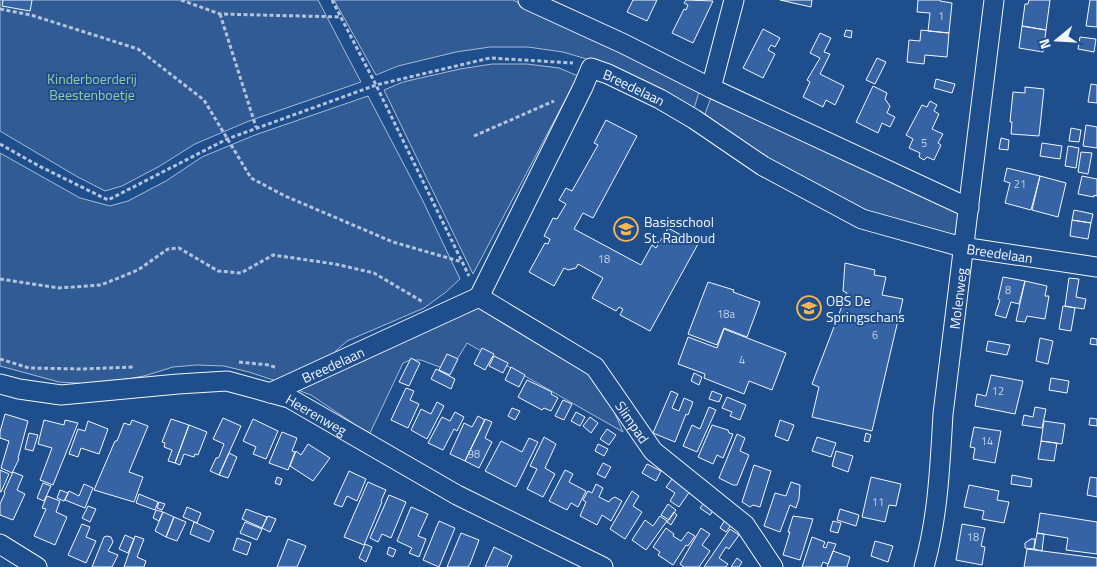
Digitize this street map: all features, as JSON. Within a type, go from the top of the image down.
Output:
[{"type":"street","points":[[528,0],[624,44],[711,88],[969,208]]},
{"type":"street","points":[[711,88],[734,0]]},
{"type":"street","name":"Molenweg","points":[[924,567],[931,542],[940,480],[943,414],[962,247],[969,208],[994,0]]},
{"type":"street","name":"Breedelaan","points":[[270,393],[479,297],[591,68],[660,99],[694,119],[763,166],[862,219],[962,247],[1097,267]]},
{"type":"street","name":"Slimpad","points":[[479,297],[595,367],[652,451],[745,524],[773,567]]},
{"type":"street","name":"Heerenweg","points":[[0,384],[19,389],[61,395],[227,381],[289,398],[457,495],[603,567]]},
{"type":"street","points":[[0,544],[37,567]]},
{"type":"path","points":[[181,0],[220,14],[341,17]]},
{"type":"path","points":[[332,0],[376,85],[479,297]]},
{"type":"path","points":[[0,10],[31,14],[138,49],[204,100],[251,178],[285,196],[393,242],[462,262]]},
{"type":"path","points":[[220,14],[256,128]]},
{"type":"path","points":[[0,144],[39,166],[108,200],[227,139],[376,85],[490,58],[569,62],[591,68]]},
{"type":"path","points":[[474,136],[548,104],[583,86]]},
{"type":"path","points":[[0,279],[59,288],[101,285],[138,270],[168,249],[179,248],[218,271],[241,273],[273,255],[335,264],[374,273],[443,313]]},
{"type":"shaded area","name":"Kinderboerderij Beestenboetje","points":[[0,0],[318,0],[361,82],[249,121],[195,144],[122,186],[105,191],[0,131]]},
{"type":"shaded area","points":[[334,0],[513,0],[620,50],[699,92],[693,112],[590,60],[563,52],[528,47],[490,47],[456,52],[398,66],[376,75]]},
{"type":"shaded area","points":[[492,64],[527,64],[559,68],[578,76],[473,274],[384,90],[403,82]]},
{"type":"shaded area","points":[[712,95],[963,215],[955,235],[864,214],[761,158],[705,114]]},
{"type":"shaded area","points":[[368,96],[422,199],[460,279],[446,292],[424,308],[347,341],[329,357],[279,382],[224,366],[197,365],[173,367],[144,376],[91,384],[59,382],[0,366],[0,153],[80,198],[110,206],[128,201],[166,181],[202,157],[255,135]]},
{"type":"shaded area","points":[[481,304],[579,365],[592,377],[609,400],[623,432],[467,343],[450,371],[421,360],[410,360],[403,363],[370,433],[311,395],[295,389]]},
{"type":"building","points":[[3,0],[32,0],[30,11],[2,6]]},
{"type":"building","points":[[633,0],[657,0],[647,21],[627,12]]},
{"type":"building","points":[[686,0],[713,1],[693,43],[672,33],[684,9],[686,10],[688,5],[684,3]]},
{"type":"building","points":[[780,0],[812,0],[811,7]]},
{"type":"building","points":[[918,0],[940,0],[952,3],[949,33],[928,31],[930,13],[917,12]]},
{"type":"building","points":[[1029,0],[1050,0],[1046,30],[1022,26],[1025,4],[1028,4]]},
{"type":"building","points":[[1090,0],[1097,0],[1097,27],[1086,26]]},
{"type":"building","points":[[1022,26],[1046,30],[1043,52],[1019,48]]},
{"type":"building","points":[[763,29],[780,38],[775,47],[771,45],[768,50],[775,54],[763,78],[743,68]]},
{"type":"building","points":[[846,30],[852,31],[851,38],[844,36]]},
{"type":"building","points":[[921,30],[949,33],[947,57],[925,55],[924,64],[907,62],[909,40],[920,41]]},
{"type":"building","points":[[820,33],[831,38],[824,52],[830,54],[820,74],[844,86],[835,105],[826,100],[823,107],[803,97],[810,82],[807,80],[820,58],[810,53]]},
{"type":"building","points":[[1080,37],[1096,39],[1094,52],[1078,49]]},
{"type":"building","points":[[877,58],[886,62],[875,84],[866,80]]},
{"type":"building","points":[[936,79],[955,84],[952,93],[934,88]]},
{"type":"building","points":[[1091,84],[1097,85],[1097,103],[1088,102]]},
{"type":"building","points":[[873,86],[887,93],[885,99],[890,106],[887,113],[895,117],[890,127],[882,123],[878,133],[856,122]]},
{"type":"building","points":[[1025,87],[1044,89],[1039,136],[1011,134],[1012,122],[1010,122],[1013,92],[1025,93]]},
{"type":"building","points":[[930,101],[937,105],[934,111],[939,114],[932,129],[943,134],[938,143],[941,145],[934,160],[927,157],[924,160],[919,157],[920,153],[909,148],[913,139],[906,135],[922,105],[927,107]]},
{"type":"building","points":[[606,120],[637,136],[593,218],[583,213],[574,229],[641,265],[652,245],[656,248],[668,228],[698,244],[650,331],[620,315],[623,309],[619,307],[616,311],[592,298],[603,278],[578,264],[576,268],[568,270],[564,268],[554,286],[529,272],[545,243],[548,244],[550,239],[544,236],[553,218],[557,219],[566,204],[559,200],[566,188],[572,191],[598,145],[594,143]]},
{"type":"building","points":[[1086,125],[1097,127],[1097,148],[1083,146]]},
{"type":"building","points":[[1071,128],[1081,130],[1079,142],[1069,141]]},
{"type":"building","points":[[1001,138],[1009,140],[1008,150],[999,149]]},
{"type":"building","points":[[1042,143],[1062,146],[1060,159],[1040,156]]},
{"type":"building","points":[[1068,146],[1079,148],[1076,168],[1065,166]]},
{"type":"building","points":[[1081,152],[1092,153],[1088,174],[1078,172]]},
{"type":"building","points":[[1007,168],[1040,176],[1031,210],[1005,203],[1010,183],[1004,181]]},
{"type":"building","points":[[1040,176],[1066,183],[1058,217],[1032,210]]},
{"type":"building","points":[[1082,176],[1097,179],[1097,196],[1078,194]]},
{"type":"building","points":[[1074,210],[1093,214],[1091,223],[1072,220]]},
{"type":"building","points":[[1072,220],[1091,223],[1088,239],[1070,236]]},
{"type":"building","points":[[845,263],[875,270],[874,275],[886,277],[882,295],[903,299],[872,431],[812,417],[819,387],[812,384],[847,293],[843,291]]},
{"type":"building","points":[[1003,277],[1025,281],[1019,304],[1011,302],[1006,318],[995,315],[1000,300],[998,299]]},
{"type":"building","points":[[1069,278],[1079,279],[1076,297],[1086,299],[1084,309],[1065,306]]},
{"type":"building","points":[[1025,281],[1047,286],[1045,296],[1049,296],[1045,319],[1027,316],[1025,322],[1016,321]]},
{"type":"building","points":[[708,282],[734,290],[733,292],[760,302],[747,337],[724,328],[717,345],[688,334]]},
{"type":"building","points":[[1063,306],[1075,308],[1071,331],[1059,329]]},
{"type":"building","points":[[724,329],[786,353],[772,390],[749,381],[744,394],[704,378],[705,374],[678,364],[688,337],[717,348]]},
{"type":"building","points":[[1040,338],[1053,341],[1048,364],[1036,361]]},
{"type":"building","points":[[1091,338],[1097,339],[1097,345],[1090,344]]},
{"type":"building","points":[[988,341],[1010,345],[1007,355],[986,351]]},
{"type":"building","points":[[482,348],[494,354],[485,370],[474,364]]},
{"type":"building","points":[[447,354],[458,359],[450,375],[439,370]]},
{"type":"building","points":[[494,356],[508,363],[503,373],[489,366]]},
{"type":"building","points":[[411,358],[420,363],[409,386],[399,382]]},
{"type":"building","points":[[511,367],[525,375],[519,387],[505,380]]},
{"type":"building","points":[[436,369],[455,379],[451,389],[431,379]]},
{"type":"building","points":[[694,373],[702,377],[699,385],[691,381]]},
{"type":"building","points":[[991,375],[1023,381],[1015,414],[975,406],[977,394],[986,396]]},
{"type":"building","points":[[1051,378],[1069,381],[1067,393],[1049,390]]},
{"type":"building","points":[[527,380],[552,392],[551,394],[558,398],[551,411],[544,408],[542,410],[518,397]]},
{"type":"building","points":[[406,388],[414,391],[410,400],[419,404],[408,428],[391,420]]},
{"type":"building","points":[[671,391],[678,394],[672,408],[679,411],[684,398],[693,402],[675,442],[653,433]]},
{"type":"building","points":[[712,391],[722,395],[719,402],[709,399]]},
{"type":"building","points":[[727,397],[746,405],[740,420],[730,416],[732,412],[722,408]]},
{"type":"building","points":[[563,400],[572,404],[564,420],[555,416]]},
{"type":"building","points":[[437,402],[444,406],[427,439],[411,430],[421,409],[431,414]]},
{"type":"building","points":[[709,407],[716,410],[697,452],[683,446],[692,425],[700,429]]},
{"type":"building","points":[[1035,407],[1046,409],[1042,428],[1022,425],[1024,415],[1033,417]]},
{"type":"building","points":[[512,408],[520,411],[515,420],[508,416]]},
{"type":"building","points":[[455,412],[464,417],[457,431],[454,429],[443,450],[428,443],[442,417],[450,421]]},
{"type":"building","points":[[576,412],[585,417],[580,426],[571,421]]},
{"type":"building","points":[[5,414],[28,421],[19,459],[12,473],[1,468],[9,441],[0,438]]},
{"type":"building","points":[[478,416],[485,420],[465,461],[450,454],[464,423],[472,427]]},
{"type":"building","points":[[590,417],[598,423],[591,433],[583,426]]},
{"type":"building","points":[[223,418],[241,426],[219,475],[210,471],[216,458],[219,457],[224,444],[213,439]]},
{"type":"building","points":[[1090,418],[1097,419],[1097,426],[1089,425]]},
{"type":"building","points":[[171,419],[189,425],[175,463],[168,461],[172,450],[164,447],[165,443],[162,442]]},
{"type":"building","points":[[253,419],[278,431],[266,459],[253,454],[256,447],[243,441]]},
{"type":"building","points":[[485,419],[492,422],[485,438],[492,442],[479,468],[465,461]]},
{"type":"building","points":[[44,420],[64,425],[65,420],[78,423],[53,485],[40,480],[52,448],[38,444]]},
{"type":"building","points":[[132,420],[148,426],[129,472],[143,477],[134,502],[94,490],[124,423],[130,425]]},
{"type":"building","points":[[780,420],[794,425],[788,441],[775,436]]},
{"type":"building","points":[[88,421],[108,429],[99,454],[81,448],[78,457],[69,454],[78,429],[85,431]]},
{"type":"building","points":[[1044,421],[1065,424],[1062,444],[1041,441]]},
{"type":"building","points":[[189,425],[207,432],[198,455],[195,454],[194,457],[184,454],[180,465],[175,463]]},
{"type":"building","points":[[712,425],[728,430],[729,433],[733,434],[723,458],[717,455],[713,464],[698,457]]},
{"type":"building","points":[[974,427],[1001,431],[995,463],[973,459],[975,448],[970,447]]},
{"type":"building","points":[[607,429],[616,435],[609,445],[600,439]]},
{"type":"building","points":[[282,432],[297,438],[292,451],[295,452],[288,470],[269,463]]},
{"type":"building","points":[[29,433],[38,435],[33,451],[25,449]]},
{"type":"building","points":[[866,433],[871,435],[869,442],[864,441]]},
{"type":"building","points":[[737,434],[745,438],[740,451],[749,455],[737,485],[733,485],[719,478]]},
{"type":"building","points":[[544,437],[556,444],[545,468],[555,474],[543,497],[527,489],[537,469],[530,466]]},
{"type":"building","points":[[817,437],[836,443],[831,457],[812,451]]},
{"type":"building","points":[[529,438],[538,442],[516,487],[485,471],[501,441],[522,452]]},
{"type":"building","points":[[1041,441],[1057,443],[1054,461],[1038,459]]},
{"type":"building","points":[[308,444],[330,458],[313,481],[290,466],[296,451],[301,455]]},
{"type":"building","points":[[598,444],[608,449],[604,456],[595,451]]},
{"type":"building","points":[[836,451],[853,456],[848,472],[832,466]]},
{"type":"building","points":[[229,453],[237,457],[228,478],[219,475]]},
{"type":"building","points":[[603,463],[611,467],[605,478],[597,474]]},
{"type":"building","points":[[647,464],[661,471],[656,481],[642,473]]},
{"type":"building","points":[[754,465],[771,471],[760,507],[753,505],[750,507],[742,502]]},
{"type":"building","points":[[0,470],[9,474],[1,492],[0,492]]},
{"type":"building","points":[[565,470],[573,474],[569,482],[586,491],[578,507],[571,503],[567,510],[549,501]]},
{"type":"building","points":[[349,471],[366,479],[357,501],[347,496],[342,507],[334,504]]},
{"type":"building","points":[[13,472],[23,476],[17,490],[25,494],[13,520],[0,515],[0,504]]},
{"type":"building","points":[[1012,475],[1032,479],[1031,487],[1011,484]]},
{"type":"building","points":[[277,477],[282,479],[280,485],[275,483]]},
{"type":"building","points":[[871,477],[901,484],[896,506],[889,505],[885,522],[862,517]]},
{"type":"building","points":[[1090,477],[1097,478],[1097,497],[1087,495]]},
{"type":"building","points":[[672,479],[690,491],[679,507],[670,501],[675,493],[666,487]]},
{"type":"building","points":[[368,482],[386,490],[364,545],[344,537]]},
{"type":"building","points":[[791,482],[800,485],[796,508],[790,505],[780,532],[764,526],[775,493],[786,496]]},
{"type":"building","points":[[43,483],[51,486],[44,501],[37,498]]},
{"type":"building","points":[[84,484],[93,488],[85,508],[65,500],[69,491],[79,496]]},
{"type":"building","points":[[596,484],[603,488],[599,497],[609,502],[615,497],[622,501],[611,521],[602,515],[597,525],[580,516],[586,502],[583,500],[588,491],[592,493]]},
{"type":"building","points":[[969,485],[999,491],[997,500],[1009,502],[1004,523],[982,519],[984,511],[964,507]]},
{"type":"building","points":[[60,490],[68,493],[64,501],[57,498]]},
{"type":"building","points":[[632,491],[639,496],[633,506],[642,512],[625,539],[610,529]]},
{"type":"building","points":[[139,494],[158,502],[155,510],[136,503]]},
{"type":"building","points":[[389,495],[406,502],[391,538],[382,534],[378,542],[370,538]]},
{"type":"building","points":[[47,496],[60,501],[56,512],[67,517],[55,545],[34,536],[46,509],[42,508]]},
{"type":"building","points":[[159,502],[165,504],[162,510],[157,508]]},
{"type":"building","points":[[705,502],[714,509],[710,515],[700,508]]},
{"type":"building","points":[[668,504],[676,510],[669,520],[661,515]]},
{"type":"building","points":[[88,506],[96,509],[90,522],[82,518]]},
{"type":"building","points":[[187,507],[201,513],[197,523],[183,517]]},
{"type":"building","points":[[411,507],[428,514],[418,536],[426,539],[419,557],[409,553],[412,548],[397,541]]},
{"type":"building","points":[[246,509],[267,517],[262,528],[242,519]]},
{"type":"building","points":[[840,509],[859,515],[856,526],[837,520]]},
{"type":"building","points":[[156,510],[163,512],[159,521],[153,518]]},
{"type":"building","points":[[163,512],[174,517],[166,537],[155,531]]},
{"type":"building","points":[[674,512],[677,515],[671,525],[667,522]]},
{"type":"building","points":[[1040,513],[1097,522],[1097,554],[1066,550],[1068,538],[1037,533]]},
{"type":"building","points":[[268,516],[276,519],[270,532],[262,528]]},
{"type":"building","points":[[660,516],[667,521],[646,550],[632,540],[645,520],[653,526]]},
{"type":"building","points":[[793,516],[813,519],[800,560],[783,555]]},
{"type":"building","points":[[174,517],[186,522],[177,541],[166,537]]},
{"type":"building","points":[[725,520],[731,525],[726,532],[720,528]]},
{"type":"building","points":[[439,521],[455,528],[439,567],[423,560]]},
{"type":"building","points":[[833,521],[841,523],[838,533],[830,531]]},
{"type":"building","points":[[194,522],[214,531],[209,542],[190,534]]},
{"type":"building","points":[[245,522],[262,529],[257,540],[240,533]]},
{"type":"building","points":[[82,524],[90,527],[86,537],[96,541],[86,563],[68,555]]},
{"type":"building","points":[[962,524],[985,528],[981,546],[985,547],[982,565],[956,560]]},
{"type":"building","points":[[666,528],[681,541],[688,532],[695,536],[688,546],[686,545],[673,565],[658,555],[660,552],[653,547]]},
{"type":"building","points":[[701,528],[710,534],[702,545],[710,551],[699,567],[684,567],[680,564]]},
{"type":"building","points":[[730,529],[739,535],[729,549],[726,547],[719,558],[728,564],[726,567],[704,567]]},
{"type":"building","points":[[461,533],[479,540],[470,564],[468,567],[447,567]]},
{"type":"building","points":[[1037,533],[1044,534],[1042,551],[1034,549]]},
{"type":"building","points":[[125,535],[134,539],[128,553],[119,549]]},
{"type":"building","points":[[135,536],[144,539],[137,557],[146,561],[144,567],[124,567]]},
{"type":"building","points":[[104,537],[111,537],[113,542],[108,551],[118,555],[112,567],[92,567]]},
{"type":"building","points":[[812,537],[825,542],[823,547],[826,548],[828,542],[836,544],[828,564],[823,562],[821,567],[802,567]]},
{"type":"building","points":[[237,538],[251,543],[247,555],[233,550]]},
{"type":"building","points":[[288,539],[306,546],[297,567],[277,567]]},
{"type":"building","points":[[1035,539],[1034,549],[1025,548],[1025,543]]},
{"type":"building","points":[[875,541],[893,546],[888,562],[871,556]]},
{"type":"building","points":[[365,544],[372,547],[366,562],[359,558]]},
{"type":"building","points":[[389,547],[396,550],[393,557],[387,554]]},
{"type":"building","points":[[494,547],[512,556],[507,567],[485,567]]},
{"type":"building","points":[[1027,549],[1097,558],[1097,567],[1024,567]]},
{"type":"building","points":[[833,551],[850,557],[847,567],[827,567]]},
{"type":"building","points":[[737,558],[742,562],[739,567],[731,567]]},
{"type":"place","name":"Basisschool St. Radboud","points":[[626,229]]},
{"type":"place","name":"OBS De Springschans","points":[[809,308]]}]
